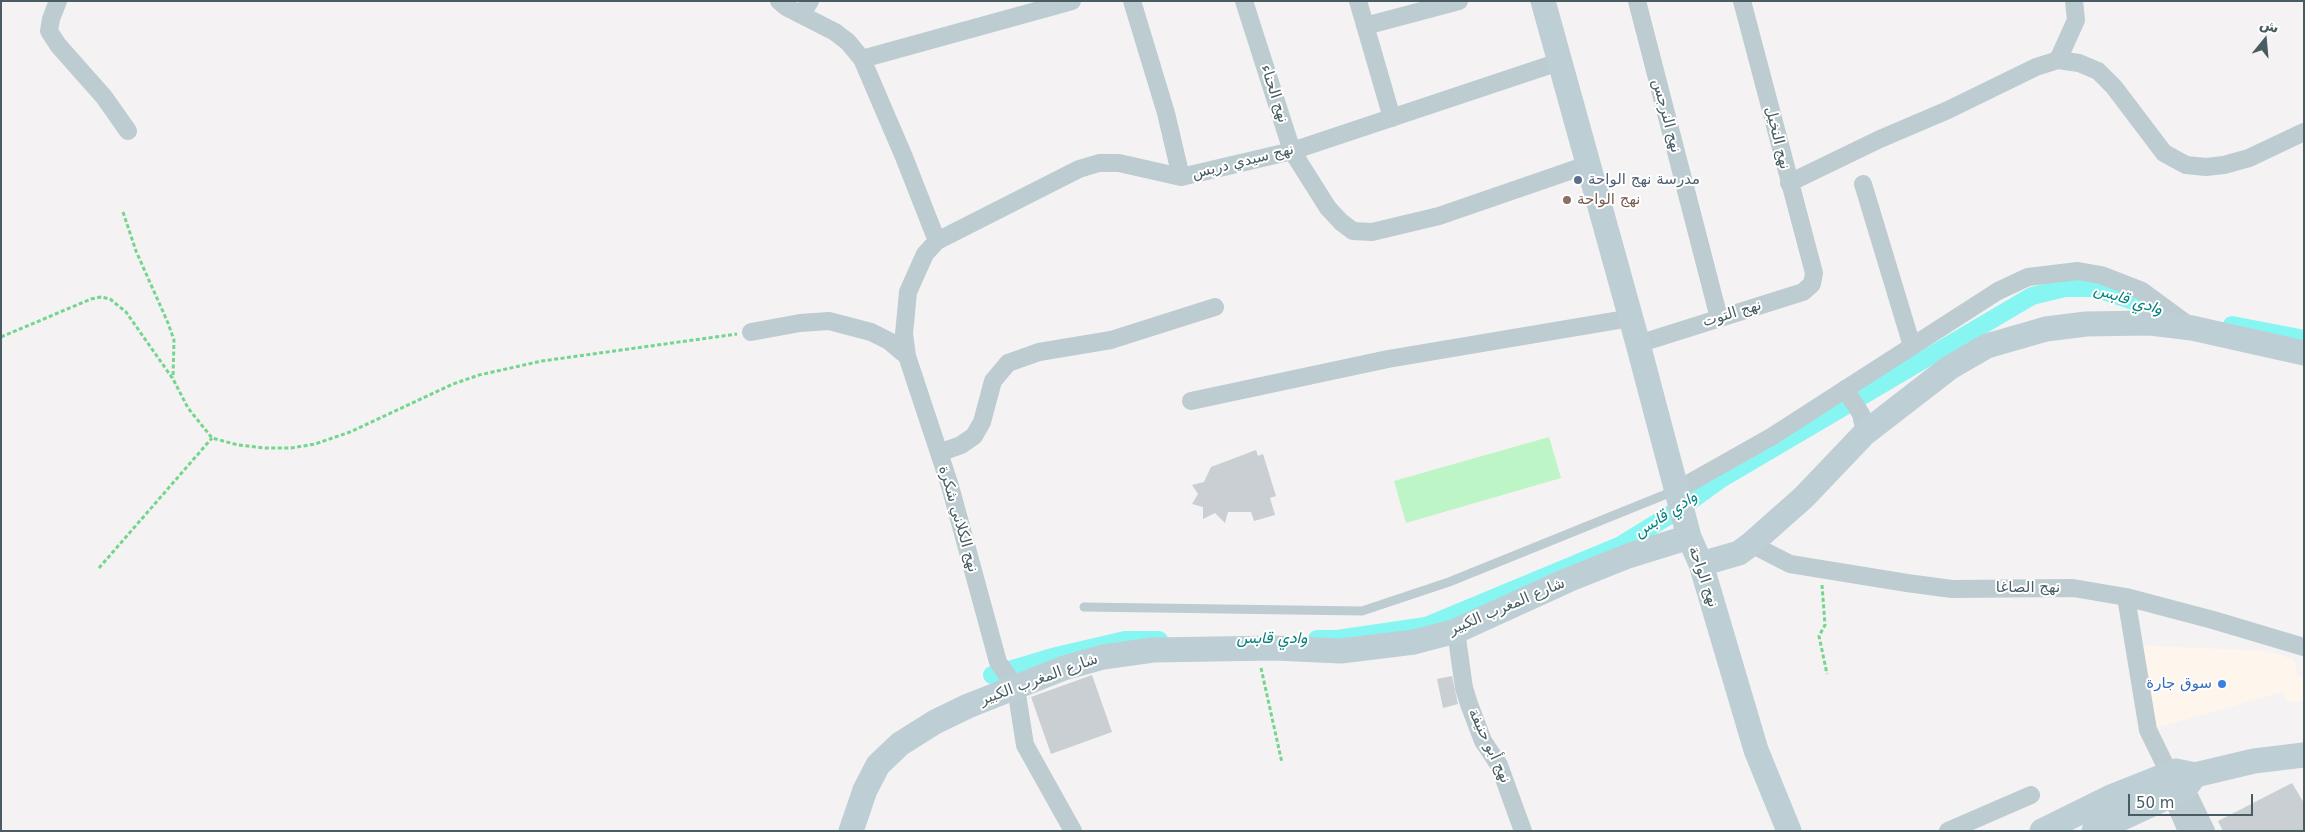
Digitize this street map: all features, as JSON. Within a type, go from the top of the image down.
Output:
[{"type":"street","points":[[58,1],[51,18],[49,31],[58,45],[104,97],[128,131]]},
{"type":"street","points":[[779,1],[805,8],[848,42],[862,59],[937,241]]},
{"type":"street","points":[[862,59],[1072,1]]},
{"type":"street","points":[[1132,1],[1166,113],[1181,178]]},
{"type":"street","name":"نهج الحناء","points":[[1244,1],[1292,151],[1328,208],[1341,222],[1353,231],[1372,232],[1440,216],[1587,165]]},
{"type":"street","points":[[1358,1],[1392,118]]},
{"type":"street","points":[[1365,26],[1459,1]]},
{"type":"street","name":"نهج الواحة","points":[[1543,1],[1631,318],[1689,537],[1700,564],[1756,750],[1789,831]]},
{"type":"street","name":"نهج النرجس","points":[[1637,1],[1718,318]]},
{"type":"street","name":"نهج النخيل","points":[[1742,1],[1814,274]]},
{"type":"street","points":[[2058,60],[2076,20],[2074,1]]},
{"type":"street","points":[[1789,183],[1880,138],[1948,110],[2036,68],[2058,60],[2079,63],[2098,70],[2114,87],[2164,153],[2186,166],[2206,167],[2224,165],[2248,158],[2304,132]]},
{"type":"street","name":"نهج سيدي دريس","points":[[907,356],[904,334],[908,292],[925,254],[937,241],[1079,169],[1099,163],[1119,163],[1181,178],[1292,151],[1559,62]]},
{"type":"street","points":[[1863,184],[1912,346]]},
{"type":"street","points":[[1677,490],[1771,437],[1998,290],[2028,277],[2078,271],[2101,275],[2142,292],[2192,328]]},
{"type":"street","name":"نهج التوت","points":[[1638,344],[1808,290],[1814,274]]},
{"type":"street","points":[[939,454],[961,445],[974,436],[982,422],[993,381],[1008,363],[1039,352],[1111,340],[1215,307]]},
{"type":"street","points":[[1191,401],[1388,360],[1631,318]]},
{"type":"street","points":[[751,332],[800,323],[829,321],[871,332],[889,341],[907,356]]},
{"type":"street","points":[[1700,564],[1739,553],[1751,544],[1804,498],[1865,433],[1949,368],[1987,346],[2024,334],[2086,324],[2118,322],[2150,323],[2192,328],[2304,353]]},
{"type":"street","name":"نهج الكلاني شكرة","points":[[907,356],[939,454],[998,662],[1016,688],[1025,745],[1073,831]]},
{"type":"street","points":[[1845,389],[1861,414],[1865,433]]},
{"type":"street","name":"شارع المغرب الكبير","points":[[851,831],[865,790],[878,765],[900,744],[935,722],[968,706],[1064,668],[1103,657],[1154,650],[1256,648],[1341,651],[1414,642],[1456,631],[1568,580],[1628,556],[1689,537]]},
{"type":"street","name":"نهج الصاغا","points":[[1751,544],[1790,564],[1952,589],[2073,588],[2126,597],[2269,644],[2304,647]]},
{"type":"street","points":[[2126,597],[2148,730],[2206,831]]},
{"type":"street","name":"نهج أبو حنيفة","points":[[1456,631],[1464,688],[1469,704],[1483,741],[1499,765],[1523,831]]},
{"type":"street","points":[[2042,831],[2113,796],[2254,761],[2304,755]]},
{"type":"street","points":[[2094,831],[2177,780]]},
{"type":"street","points":[[2177,780],[2187,831]]},
{"type":"street","points":[[1948,831],[2032,796]]},
{"type":"lane","points":[[1084,607],[1362,611],[1449,582],[1677,490]]},
{"type":"path","points":[[123,212],[136,251],[174,340],[174,379]]},
{"type":"path","points":[[1,337],[91,299],[101,297],[110,299],[126,312],[174,379],[188,408],[212,438],[238,445],[291,448],[315,444],[350,432],[453,384],[479,375],[542,361],[751,332]]},
{"type":"path","points":[[99,568],[212,438]]},
{"type":"path","points":[[1820,569],[1825,625],[1819,636],[1826,674]]},
{"type":"path","points":[[1256,648],[1282,763]]},
{"type":"shaded area","name":"سوق جارة","points":[[2133,645],[2267,651],[2294,660],[2298,676],[2304,677],[2304,701],[2287,702],[2283,692],[2148,730]]},
{"type":"green space","points":[[1549,437],[1561,478],[1406,523],[1394,481]]},
{"type":"building","points":[[1256,450],[1258,456],[1263,454],[1276,496],[1270,498],[1275,515],[1254,521],[1251,512],[1228,512],[1225,523],[1215,513],[1203,519],[1203,507],[1192,504],[1198,494],[1192,485],[1204,482],[1211,467]]},
{"type":"building","points":[[1092,675],[1112,732],[1051,754],[1031,697]]},
{"type":"building","points":[[1452,676],[1458,704],[1443,708],[1437,679]]},
{"type":"building","points":[[2292,783],[2304,803],[2304,831],[2223,831],[2218,821]]},
{"type":"waterway","name":"وادي قابس","points":[[1317,639],[1337,639],[1426,626],[1621,545],[1681,508],[1721,479],[2032,296],[2065,288],[2094,288],[2167,312]]},
{"type":"waterway","name":"وادي قابس","points":[[2232,325],[2304,339]]},
{"type":"waterway","name":"وادي قابس","points":[[992,675],[1052,657],[1125,640],[1159,640]]},
{"type":"place","name":"مدرسة نهج الواحة","points":[[1578,180]]},
{"type":"place","name":"نهج الواحة","points":[[1567,200]]},
{"type":"place","name":"سوق جارة","points":[[2222,684]]}]
